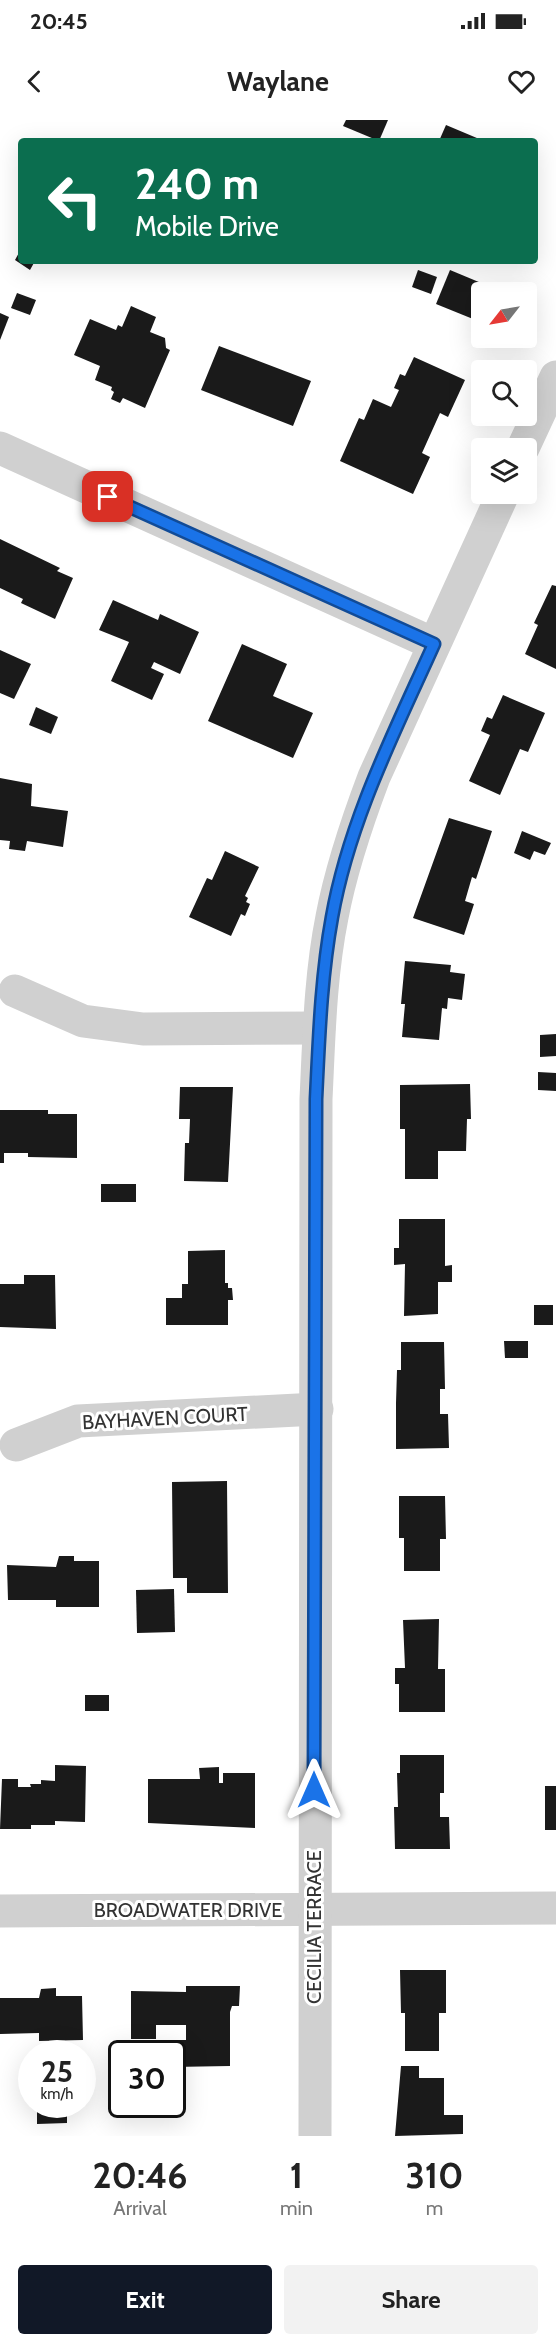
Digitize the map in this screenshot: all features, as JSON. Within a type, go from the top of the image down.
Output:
[{"type":"street","points":[[528,438],[556,377]]},
{"type":"street","points":[[0,448],[434,644]]},
{"type":"street","name":"CECILIA TERRACE","points":[[315,2136],[316,1099],[319,1028],[332,916],[358,822],[374,777],[497,504]]},
{"type":"street","points":[[15,991],[83,1021],[143,1029],[319,1028]]},
{"type":"street","name":"BAYHAVEN COURT","points":[[16,1445],[78,1421],[317,1409]]},
{"type":"street","name":"BROADWATER DRIVE","points":[[0,1911],[556,1908]]},
{"type":"building","points":[[346,120],[388,120],[380,138],[372,138],[343,126]]},
{"type":"building","points":[[446,125],[477,138],[440,138]]},
{"type":"building","points":[[21,264],[33,264],[30,270]]},
{"type":"building","points":[[418,270],[437,277],[431,294],[412,287]]},
{"type":"building","points":[[450,270],[479,282],[471,282],[471,318],[436,304]]},
{"type":"building","points":[[17,293],[36,300],[30,315],[11,308]]},
{"type":"building","points":[[131,306],[156,317],[150,332],[165,338],[166,348],[170,350],[145,408],[123,398],[120,403],[111,399],[114,392],[111,390],[112,387],[95,380],[100,366],[74,355],[90,319],[116,330],[118,325],[122,327]]},
{"type":"building","points":[[0,313],[9,317],[0,340]]},
{"type":"building","points":[[219,346],[311,381],[293,426],[201,390]]},
{"type":"building","points":[[414,357],[465,380],[448,417],[440,413],[422,453],[430,457],[413,494],[340,461],[359,418],[364,420],[373,399],[391,407],[399,390],[394,388],[400,374],[405,376]]},
{"type":"building","points":[[0,539],[60,568],[57,571],[73,578],[55,619],[21,603],[23,599],[0,588]]},
{"type":"building","points":[[552,585],[556,586],[556,669],[525,654],[538,625],[534,623]]},
{"type":"building","points":[[113,600],[158,620],[160,614],[199,632],[180,674],[154,662],[151,668],[164,674],[152,700],[111,681],[129,642],[99,630]]},
{"type":"building","points":[[242,644],[287,664],[273,696],[313,713],[293,758],[208,721]]},
{"type":"building","points":[[0,650],[31,664],[14,699],[0,693]]},
{"type":"building","points":[[503,695],[545,713],[528,752],[520,749],[500,795],[469,781],[490,735],[481,731],[487,717],[492,719]]},
{"type":"building","points":[[36,707],[58,717],[51,734],[29,725]]},
{"type":"building","points":[[0,778],[32,784],[31,806],[68,811],[63,847],[27,841],[25,851],[9,849],[10,841],[0,840]]},
{"type":"building","points":[[449,818],[492,831],[476,879],[472,877],[465,901],[474,904],[464,935],[413,918]]},
{"type":"building","points":[[522,831],[551,843],[545,855],[534,851],[530,860],[514,853]]},
{"type":"building","points":[[225,851],[259,867],[245,896],[248,898],[246,902],[250,904],[245,916],[241,914],[231,936],[189,917],[207,878],[212,880]]},
{"type":"building","points":[[405,961],[451,965],[450,972],[465,974],[462,1000],[448,998],[447,1009],[442,1008],[439,1040],[402,1037],[405,1004],[401,1004]]},
{"type":"building","points":[[556,1034],[556,1056],[540,1057],[540,1035]]},
{"type":"building","points":[[538,1072],[556,1073],[556,1091],[538,1090]]},
{"type":"building","points":[[470,1084],[471,1119],[467,1119],[466,1151],[438,1151],[438,1179],[405,1179],[405,1129],[400,1129],[400,1085]]},
{"type":"building","points":[[180,1087],[233,1087],[228,1182],[184,1181],[185,1143],[189,1143],[190,1119],[179,1119]]},
{"type":"building","points":[[0,1110],[48,1110],[48,1114],[77,1114],[77,1158],[28,1157],[28,1153],[4,1153],[4,1163],[0,1163]]},
{"type":"building","points":[[101,1184],[136,1184],[136,1202],[101,1202]]},
{"type":"building","points":[[399,1219],[445,1219],[445,1266],[452,1265],[452,1282],[438,1282],[438,1314],[404,1316],[405,1264],[394,1265],[394,1248],[399,1248]]},
{"type":"building","points":[[225,1250],[225,1283],[228,1283],[228,1288],[232,1288],[233,1300],[228,1300],[228,1325],[166,1325],[166,1298],[182,1298],[182,1284],[188,1284],[188,1251]]},
{"type":"building","points":[[24,1275],[55,1275],[56,1329],[0,1327],[0,1284],[24,1284]]},
{"type":"building","points":[[534,1305],[553,1305],[553,1325],[534,1325]]},
{"type":"building","points":[[504,1341],[528,1341],[528,1358],[505,1358]]},
{"type":"building","points":[[401,1342],[444,1342],[445,1389],[440,1389],[440,1414],[448,1414],[449,1448],[396,1449],[397,1370],[401,1370]]},
{"type":"building","points":[[227,1481],[228,1593],[187,1593],[187,1578],[173,1578],[172,1482]]},
{"type":"building","points":[[399,1496],[445,1496],[446,1539],[440,1539],[440,1571],[404,1571],[404,1538],[399,1538]]},
{"type":"building","points":[[59,1556],[74,1556],[74,1561],[99,1561],[99,1607],[56,1607],[56,1600],[8,1600],[7,1565],[56,1567]]},
{"type":"building","points":[[174,1589],[175,1632],[137,1633],[136,1590]]},
{"type":"building","points":[[439,1619],[438,1669],[445,1669],[445,1712],[399,1712],[399,1684],[395,1684],[395,1668],[405,1668],[403,1620]]},
{"type":"building","points":[[85,1695],[109,1695],[109,1711],[85,1711]]},
{"type":"building","points":[[400,1755],[444,1755],[444,1793],[440,1793],[440,1817],[449,1817],[450,1849],[395,1849],[394,1807],[398,1807],[397,1773],[400,1773]]},
{"type":"building","points":[[55,1765],[86,1766],[85,1822],[55,1821],[55,1825],[31,1825],[31,1829],[0,1829],[2,1779],[18,1779],[18,1787],[41,1784],[41,1780],[55,1781]]},
{"type":"building","points":[[219,1767],[219,1783],[223,1783],[223,1773],[255,1773],[255,1828],[148,1823],[148,1779],[200,1779],[199,1768]]},
{"type":"building","points":[[545,1786],[556,1786],[556,1830],[545,1830]]},
{"type":"building","points":[[400,1970],[446,1970],[446,2013],[439,2013],[439,2051],[405,2051],[405,2013],[401,2013]]},
{"type":"building","points":[[186,1986],[240,1986],[239,2006],[232,2006],[230,2012],[230,2066],[186,2067],[186,2025],[156,2025],[156,2039],[131,2039],[131,1991],[186,1992]]},
{"type":"building","points":[[56,1988],[56,1996],[82,1996],[83,2040],[39,2040],[39,2033],[0,2034],[0,1998],[39,1998],[41,1989]]},
{"type":"building","points":[[401,2066],[419,2066],[419,2078],[444,2078],[444,2115],[463,2115],[463,2134],[395,2136]]},
{"type":"building","points":[[37,2118],[67,2118],[67,2123],[37,2124]]},
{"type":"route","points":[[108,497],[434,644],[374,777],[358,822],[332,916],[322,989],[316,1099],[317,1409],[314,1790]]}]
